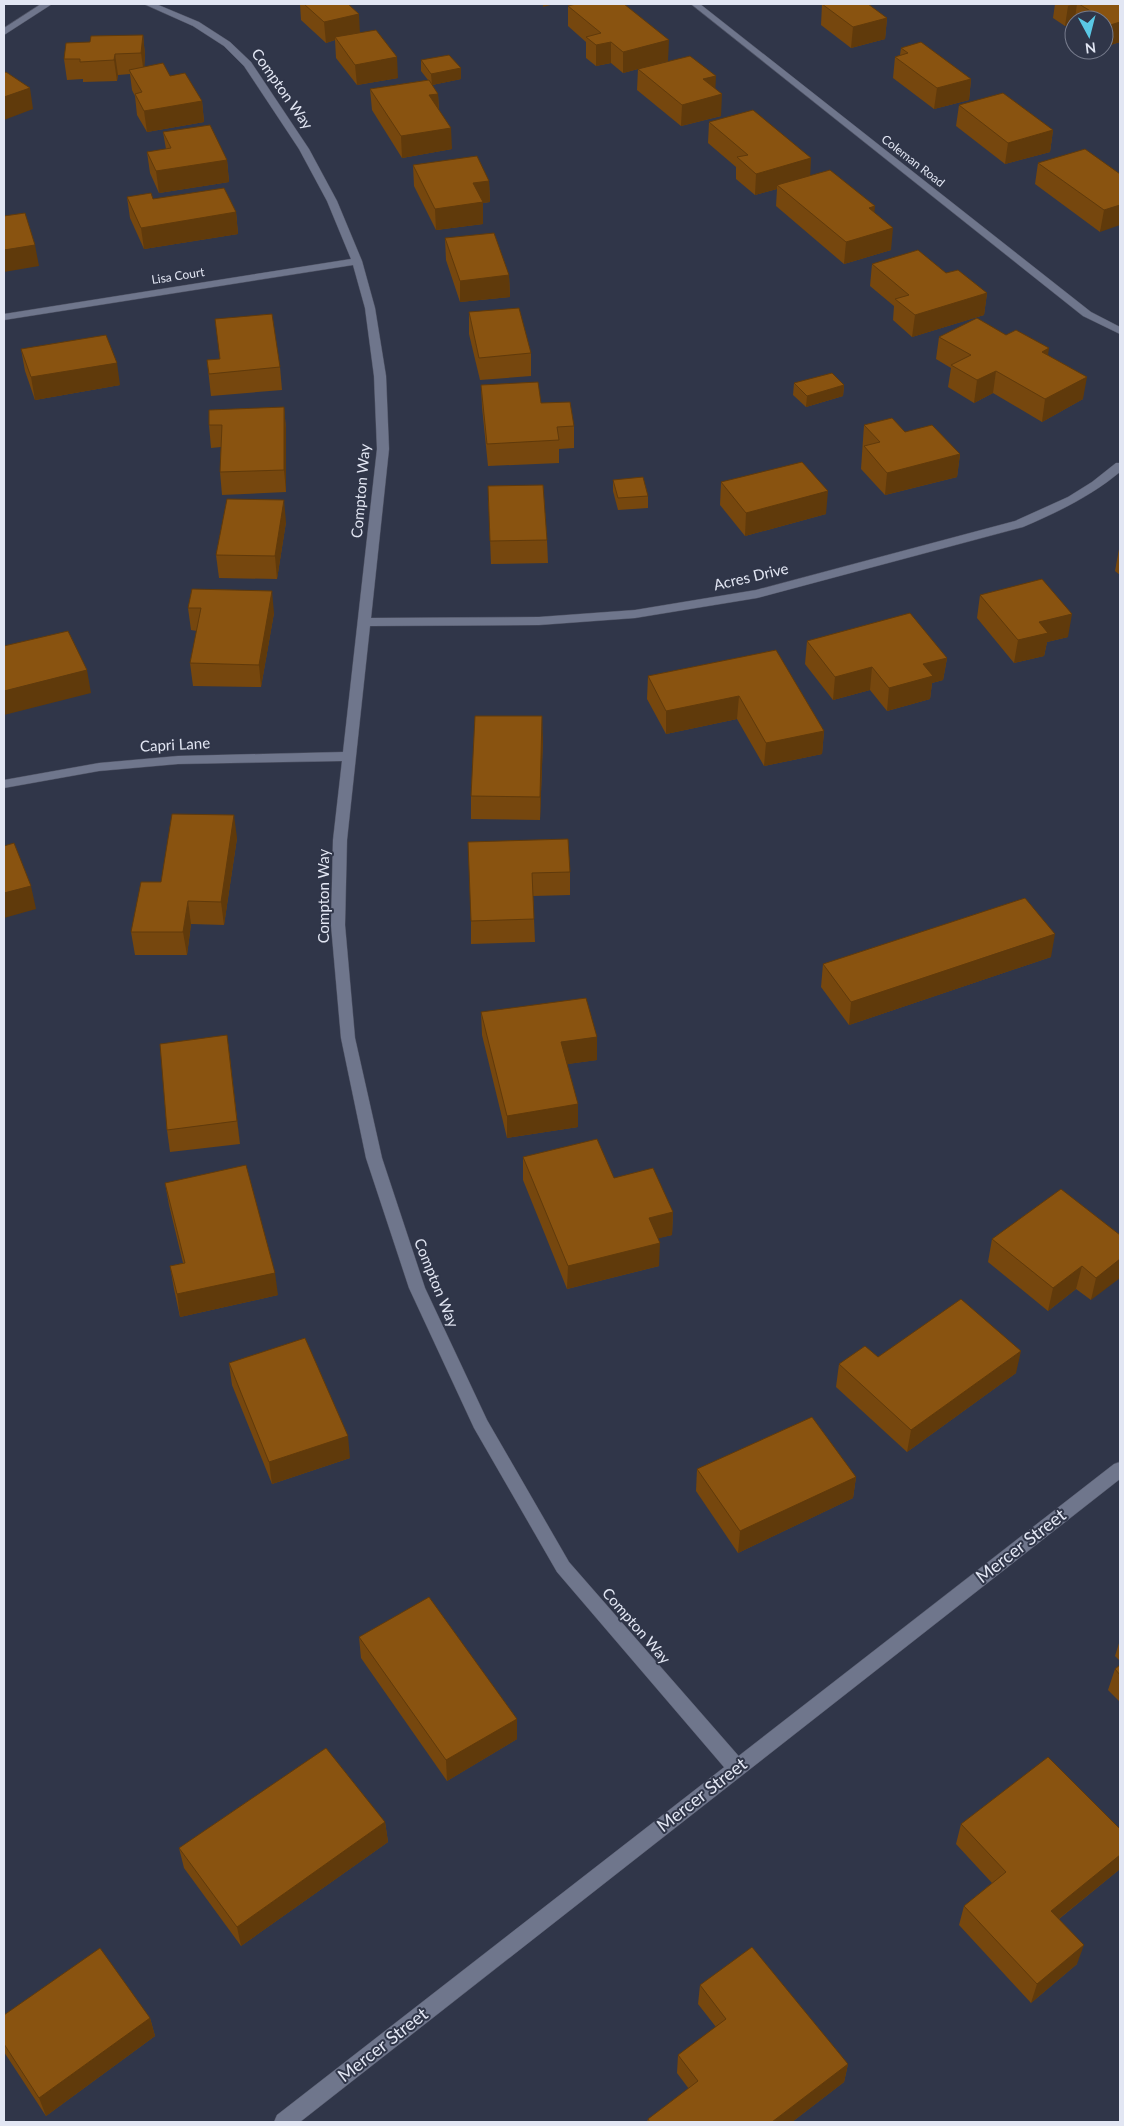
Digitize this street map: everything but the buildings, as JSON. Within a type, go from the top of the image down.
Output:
[{"type":"street","points":[[4,32],[46,4]]},
{"type":"street","name":"Compton Way","points":[[149,4],[196,24],[227,44],[248,64],[304,150],[332,201],[357,262],[370,308],[380,376],[383,449],[340,840],[338,924],[348,1038],[374,1158],[417,1288],[480,1423],[563,1567],[736,1767]]},
{"type":"street","name":"Coleman Road","points":[[695,4],[1087,314],[1120,331]]},
{"type":"street","name":"Lisa Court","points":[[4,317],[357,262]]},
{"type":"street","name":"Acres Drive","points":[[365,622],[549,620],[635,614],[757,594],[1019,524],[1058,508],[1098,485],[1120,466]]},
{"type":"street","name":"Capri Lane","points":[[4,784],[99,767],[178,760],[350,756]]},
{"type":"street","name":"Mercer Street","points":[[284,2122],[1120,1468]]}]
